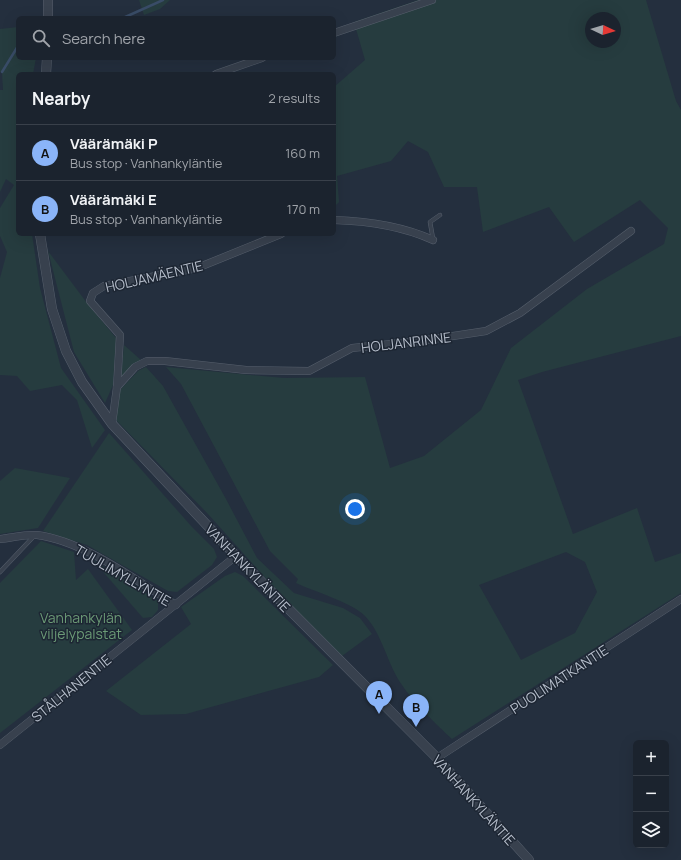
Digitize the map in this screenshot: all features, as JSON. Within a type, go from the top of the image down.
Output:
[{"type":"street","points":[[48,0],[48,16]]},
{"type":"street","points":[[336,32],[432,0]]},
{"type":"street","points":[[46,72],[47,60]]},
{"type":"street","points":[[222,72],[256,60]]},
{"type":"street","points":[[336,220],[396,227],[433,240]]},
{"type":"street","name":"HOLJANRINNE","points":[[117,387],[135,368],[147,361],[165,361],[246,370],[309,371],[352,348],[420,341],[486,331],[520,313],[631,231]]},
{"type":"street","name":"VANHANKYLÄNTIE","points":[[40,236],[52,309],[66,351],[82,382],[112,424],[236,556],[437,758],[529,860]]},
{"type":"street","name":"HOLJAMÄENTIE","points":[[112,424],[117,387],[120,335],[90,301],[93,293],[104,286],[197,268],[276,236]]},
{"type":"street","name":"TUULIMYLLYNTIE","points":[[0,539],[35,535],[51,538],[86,550],[176,605]]},
{"type":"street","name":"STÅLHANENTIE","points":[[0,745],[236,556]]},
{"type":"street","name":"PUOLIMATKANTIE","points":[[437,758],[681,599]]},
{"type":"lane","points":[[433,240],[430,222],[440,215]]},
{"type":"lane","points":[[0,572],[35,535]]},
{"type":"green space","points":[[139,0],[170,0],[160,9],[144,15]]},
{"type":"green space","points":[[418,0],[646,0],[676,101],[681,110],[681,336],[542,372],[518,380],[573,534],[637,508],[655,562],[681,553],[681,593],[452,739],[419,706],[402,685],[392,668],[381,641],[365,616],[352,606],[296,583],[298,579],[270,551],[181,384],[166,367],[284,378],[365,377],[390,468],[424,456],[481,410],[511,348],[587,289],[664,244],[668,228],[640,200],[574,242],[549,207],[483,232],[477,187],[444,187],[428,152],[408,141],[391,161],[337,176],[339,202],[336,205],[336,85],[365,60],[354,22]],"holes":[[[566,552],[585,562],[597,592],[575,633],[521,660],[479,585]]]},
{"type":"green space","points":[[16,27],[16,60],[36,60],[33,72],[16,72],[16,236],[32,236],[40,288],[61,368],[105,430],[92,448],[77,400],[62,385],[30,391],[17,376],[0,375],[0,278],[7,252],[0,236],[0,208],[14,185],[6,179],[0,192],[0,90],[3,90],[2,72],[0,72],[0,29]]},
{"type":"green space","points":[[48,251],[87,303],[116,338],[113,385],[105,403],[74,352]]},
{"type":"green space","points":[[124,345],[141,360],[132,365],[121,378]]},
{"type":"green space","points":[[146,367],[163,386],[257,558],[294,593],[343,608],[360,618],[372,634],[342,656],[296,612],[208,514],[115,419],[120,390],[138,371]]},
{"type":"green space","points":[[109,433],[192,527],[214,549],[217,557],[212,565],[177,592],[168,591],[87,545],[43,531]]},
{"type":"green space","points":[[15,468],[70,478],[38,528],[0,534],[0,481]]},
{"type":"green space","name":"Vanhankylän viljelypalstat","points":[[41,541],[74,552],[76,580],[88,569],[132,630],[0,733],[0,583]]},
{"type":"green space","points":[[93,560],[158,601],[158,610],[152,617],[143,618]]},
{"type":"green space","points":[[235,572],[243,576],[333,665],[319,677],[186,714],[141,715],[106,691],[191,624],[181,607],[225,576]]},
{"type":"waterway","points":[[127,16],[163,0]]},
{"type":"waterway","points":[[2,72],[16,49]]},
{"type":"place","name":"Väärämäki P","points":[[379,714]]},
{"type":"place","name":"Väärämäki E","points":[[416,727]]}]
